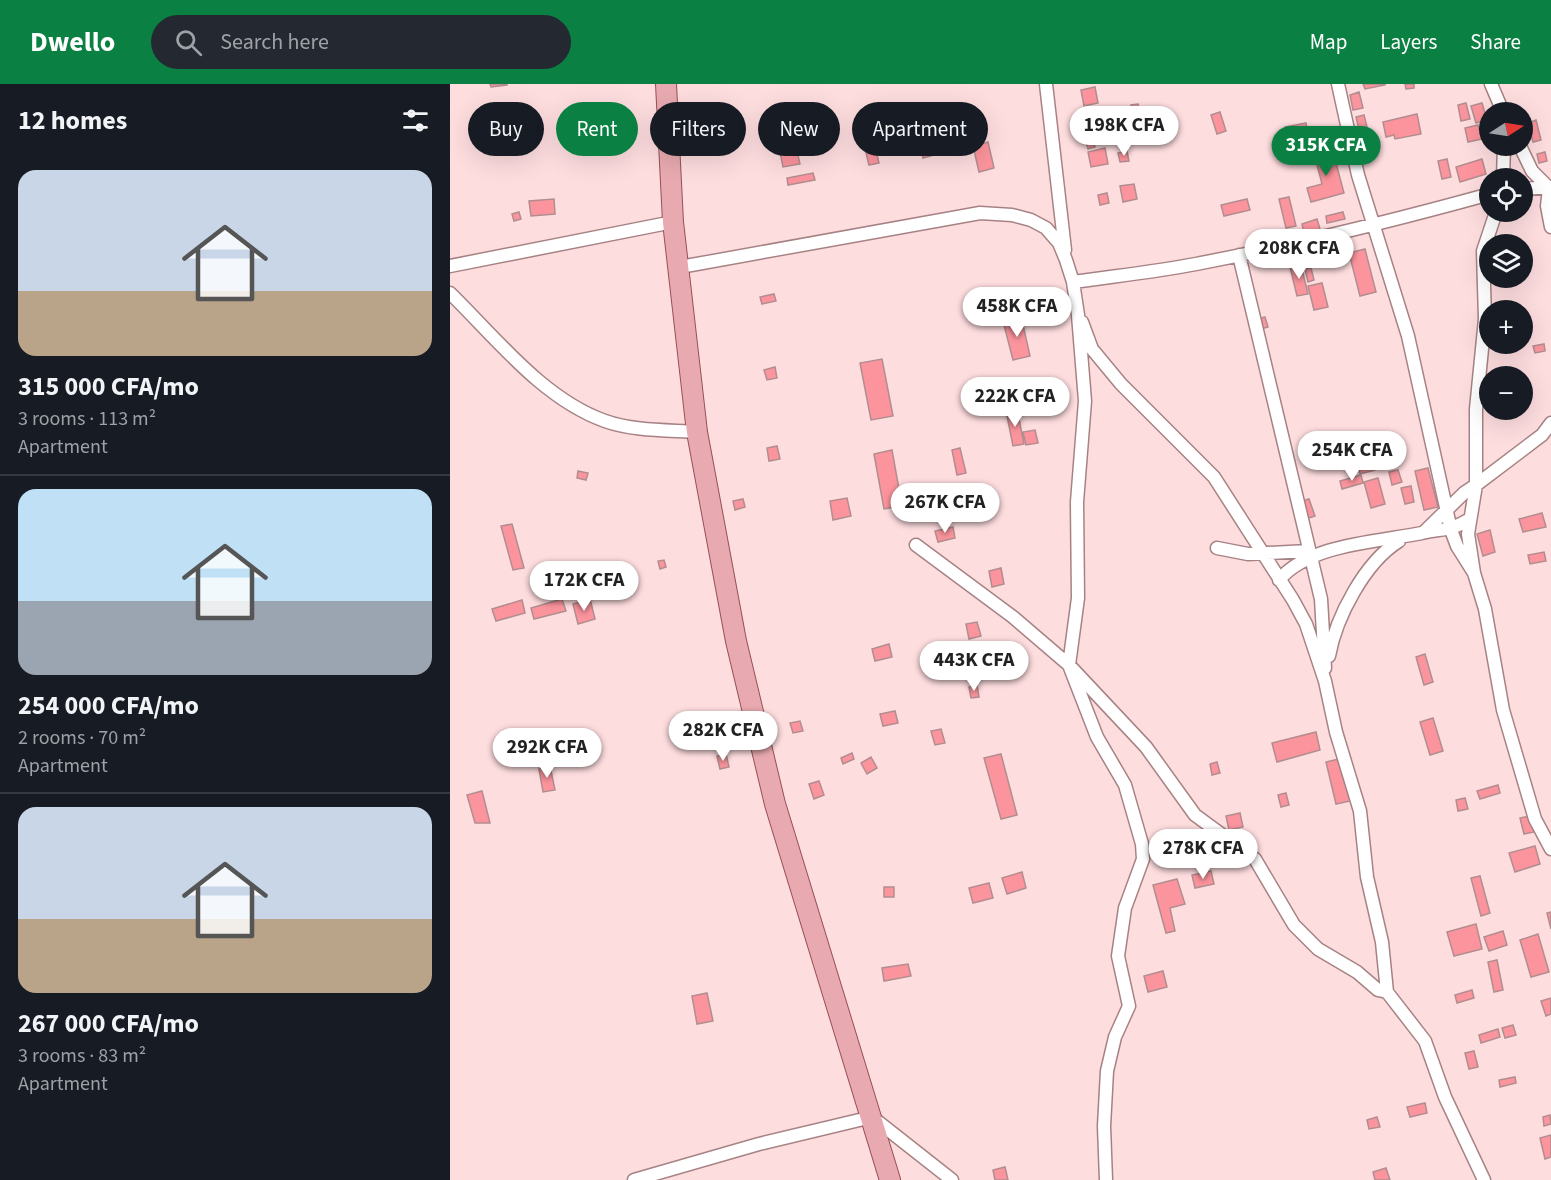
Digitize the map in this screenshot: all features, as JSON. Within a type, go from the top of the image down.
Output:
[{"type":"main road","points":[[666,84],[673,222],[680,267],[697,432],[736,641],[767,774],[890,1180]]},
{"type":"street","points":[[1046,84],[1066,260]]},
{"type":"street","points":[[1338,84],[1358,175],[1408,336],[1451,530],[1461,553],[1474,573]]},
{"type":"street","points":[[1525,156],[1532,171],[1550,188]]},
{"type":"street","points":[[1533,189],[1550,188]]},
{"type":"street","points":[[1550,188],[1547,206],[1551,227]]},
{"type":"street","points":[[1073,282],[1194,265],[1375,226],[1479,197]]},
{"type":"street","points":[[680,267],[980,213],[997,213],[1031,219],[1046,228],[1059,243],[1073,282],[1085,401],[1077,502],[1078,598],[1069,665],[1097,737],[1125,785],[1142,844],[1143,859],[1125,908],[1118,956],[1129,1006],[1115,1037],[1107,1071],[1104,1126],[1106,1180]]},
{"type":"street","points":[[450,266],[673,222]]},
{"type":"street","points":[[1493,222],[1483,251],[1485,320],[1476,409],[1476,485],[1468,534],[1474,573],[1483,599],[1503,710],[1535,819],[1551,849]]},
{"type":"street","points":[[1239,255],[1324,624],[1325,681]]},
{"type":"street","points":[[450,293],[533,374],[571,404],[606,422],[697,432]]},
{"type":"street","points":[[1078,315],[1092,349],[1138,403],[1207,467],[1305,624],[1325,681],[1336,732],[1360,811],[1367,877],[1382,942],[1387,992],[1425,1041],[1445,1097],[1484,1180]]},
{"type":"street","points":[[1424,532],[1464,493],[1542,435],[1551,423]]},
{"type":"street","points":[[1217,548],[1248,554],[1309,553],[1424,532],[1451,530],[1470,519]]},
{"type":"street","points":[[1325,681],[1329,653],[1336,631],[1365,574],[1385,549],[1404,537]]},
{"type":"street","points":[[916,545],[1013,617],[1069,665],[1146,747],[1195,815],[1255,859],[1294,925],[1318,949],[1357,972],[1378,990],[1387,992]]},
{"type":"street","points":[[1279,580],[1309,553]]},
{"type":"street","points":[[634,1180],[759,1144],[872,1117],[952,1180]]},
{"type":"building","points":[[490,84],[507,84],[507,85],[491,87]]},
{"type":"building","points":[[1363,84],[1385,84],[1385,85],[1365,89]]},
{"type":"building","points":[[1405,84],[1414,84],[1414,88],[1406,89]]},
{"type":"building","points":[[1095,87],[1098,103],[1084,106],[1081,90]]},
{"type":"building","points":[[1359,92],[1363,108],[1353,110],[1350,95]]},
{"type":"building","points":[[1466,103],[1470,119],[1461,121],[1458,105]]},
{"type":"building","points":[[1138,104],[1141,118],[1134,120],[1131,105]]},
{"type":"building","points":[[1479,104],[1479,122],[1476,123],[1471,106]]},
{"type":"building","points":[[1220,112],[1226,131],[1217,134],[1211,115]]},
{"type":"building","points":[[1417,114],[1421,134],[1395,139],[1394,135],[1386,137],[1383,122]]},
{"type":"building","points":[[1364,115],[1368,131],[1360,133],[1356,117]]},
{"type":"building","points":[[1536,120],[1541,140],[1533,142],[1533,121]]},
{"type":"building","points":[[1306,123],[1309,141],[1288,144],[1285,127]]},
{"type":"building","points":[[1478,125],[1479,140],[1468,142],[1465,128]]},
{"type":"building","points":[[1094,128],[1095,137],[1087,139],[1085,130]]},
{"type":"building","points":[[1093,140],[1095,147],[1088,149],[1086,141]]},
{"type":"building","points":[[1125,140],[1127,147],[1120,149],[1118,141]]},
{"type":"building","points":[[988,142],[994,168],[979,172],[975,156],[988,156]]},
{"type":"building","points":[[1105,148],[1108,164],[1091,167],[1088,152]]},
{"type":"building","points":[[1332,148],[1344,193],[1311,202],[1307,188],[1322,184],[1314,153]]},
{"type":"building","points":[[1127,151],[1129,161],[1120,162],[1118,153]]},
{"type":"building","points":[[1545,152],[1547,161],[1539,163],[1537,154]]},
{"type":"building","points":[[781,156],[798,156],[800,164],[783,167]]},
{"type":"building","points":[[867,156],[877,156],[879,163],[869,165]]},
{"type":"building","points":[[1447,159],[1451,177],[1442,179],[1438,161]]},
{"type":"building","points":[[1482,159],[1484,168],[1479,168],[1479,176],[1460,182],[1456,167]]},
{"type":"building","points":[[813,173],[815,180],[788,185],[787,178]]},
{"type":"building","points":[[1134,184],[1137,199],[1123,202],[1120,186]]},
{"type":"building","points":[[1107,193],[1109,203],[1100,205],[1098,195]]},
{"type":"building","points":[[1289,197],[1296,226],[1286,228],[1279,199]]},
{"type":"building","points":[[554,199],[555,214],[531,216],[529,201]]},
{"type":"building","points":[[1247,199],[1250,210],[1224,216],[1221,205]]},
{"type":"building","points":[[519,212],[521,219],[514,221],[512,214]]},
{"type":"building","points":[[1343,212],[1345,219],[1327,223],[1326,216]]},
{"type":"building","points":[[1317,219],[1320,229],[1304,233],[1302,224]]},
{"type":"building","points":[[1365,249],[1376,292],[1360,296],[1349,253]]},
{"type":"building","points":[[1301,265],[1308,294],[1297,296],[1290,267]]},
{"type":"building","points":[[1311,268],[1314,280],[1308,282],[1305,269]]},
{"type":"building","points":[[1322,283],[1328,307],[1314,310],[1308,286]]},
{"type":"building","points":[[774,294],[776,301],[762,304],[760,297]]},
{"type":"building","points":[[1021,316],[1030,356],[1013,360],[1003,321]]},
{"type":"building","points":[[1265,317],[1268,327],[1261,329],[1258,319]]},
{"type":"building","points":[[1544,344],[1545,351],[1535,353],[1533,346]]},
{"type":"building","points":[[882,359],[893,416],[871,420],[860,363]]},
{"type":"building","points":[[775,367],[777,378],[767,380],[764,370]]},
{"type":"building","points":[[1017,409],[1024,444],[1013,446],[1006,411]]},
{"type":"building","points":[[1035,430],[1038,443],[1026,445],[1023,432]]},
{"type":"building","points":[[1366,434],[1375,470],[1360,474],[1354,449],[1328,455],[1326,444]]},
{"type":"building","points":[[777,446],[780,459],[769,461],[767,448]]},
{"type":"building","points":[[960,448],[966,473],[957,475],[952,450]]},
{"type":"building","points":[[892,450],[902,506],[884,509],[874,454]]},
{"type":"building","points":[[1428,468],[1438,507],[1424,510],[1415,471]]},
{"type":"building","points":[[1398,470],[1402,482],[1392,485],[1389,472]]},
{"type":"building","points":[[578,471],[588,473],[586,480],[577,478]]},
{"type":"building","points":[[1361,475],[1363,483],[1342,489],[1340,481]]},
{"type":"building","points":[[1378,478],[1385,504],[1371,508],[1364,482]]},
{"type":"building","points":[[1411,486],[1414,502],[1405,504],[1401,488]]},
{"type":"building","points":[[847,498],[851,516],[833,520],[830,501]]},
{"type":"building","points":[[743,499],[745,507],[735,510],[733,501]]},
{"type":"building","points":[[1309,499],[1315,516],[1306,519],[1301,501]]},
{"type":"building","points":[[1542,513],[1546,527],[1523,532],[1519,519]]},
{"type":"building","points":[[512,524],[524,568],[513,570],[501,526]]},
{"type":"building","points":[[953,527],[955,538],[938,542],[935,531]]},
{"type":"building","points":[[1490,530],[1495,552],[1483,556],[1477,534]]},
{"type":"building","points":[[1544,552],[1546,561],[1530,564],[1528,555]]},
{"type":"building","points":[[664,560],[666,567],[660,569],[658,561]]},
{"type":"building","points":[[1001,568],[1004,584],[992,587],[989,571]]},
{"type":"building","points":[[562,599],[566,611],[534,619],[531,608]]},
{"type":"building","points":[[590,599],[595,619],[578,624],[573,604]]},
{"type":"building","points":[[522,600],[525,613],[496,621],[492,609]]},
{"type":"building","points":[[977,622],[981,636],[969,639],[966,624]]},
{"type":"building","points":[[889,644],[892,657],[875,661],[872,649]]},
{"type":"building","points":[[1425,654],[1433,682],[1424,685],[1416,657]]},
{"type":"building","points":[[977,685],[979,697],[971,698],[969,687]]},
{"type":"building","points":[[895,711],[898,723],[883,726],[880,714]]},
{"type":"building","points":[[1433,718],[1443,751],[1430,755],[1420,722]]},
{"type":"building","points":[[800,721],[803,731],[793,733],[790,723]]},
{"type":"building","points":[[941,729],[945,743],[935,745],[931,731]]},
{"type":"building","points":[[1316,732],[1320,750],[1277,762],[1272,743]]},
{"type":"building","points":[[852,753],[854,759],[843,764],[841,758]]},
{"type":"building","points":[[726,754],[729,767],[720,769],[717,756]]},
{"type":"building","points":[[1001,754],[1017,815],[1001,819],[984,758]]},
{"type":"building","points":[[871,757],[877,768],[867,774],[861,763]]},
{"type":"building","points":[[1339,759],[1350,801],[1336,804],[1326,762]]},
{"type":"building","points":[[1217,762],[1220,773],[1212,775],[1210,764]]},
{"type":"building","points":[[550,766],[555,790],[543,792],[539,769]]},
{"type":"building","points":[[819,781],[824,795],[814,799],[809,784]]},
{"type":"building","points":[[1498,785],[1500,793],[1480,799],[1477,791]]},
{"type":"building","points":[[482,791],[490,823],[475,823],[467,795]]},
{"type":"building","points":[[1286,793],[1289,805],[1281,807],[1278,795]]},
{"type":"building","points":[[1465,798],[1468,809],[1458,811],[1456,800]]},
{"type":"building","points":[[1240,813],[1243,827],[1229,830],[1226,816]]},
{"type":"building","points":[[1530,816],[1534,832],[1524,834],[1520,818]]},
{"type":"building","points":[[1535,846],[1540,864],[1515,872],[1509,853]]},
{"type":"building","points":[[1211,871],[1214,884],[1195,888],[1192,875]]},
{"type":"building","points":[[1022,872],[1026,888],[1007,894],[1002,878]]},
{"type":"building","points":[[1480,876],[1490,913],[1481,916],[1471,878]]},
{"type":"building","points":[[1177,879],[1185,904],[1170,908],[1175,931],[1166,933],[1153,885]]},
{"type":"building","points":[[989,883],[993,898],[973,903],[969,888]]},
{"type":"building","points":[[884,887],[894,887],[894,897],[884,897]]},
{"type":"building","points":[[1551,912],[1551,929],[1547,913]]},
{"type":"building","points":[[1476,924],[1482,949],[1454,956],[1447,932]]},
{"type":"building","points":[[1503,931],[1507,945],[1489,951],[1484,937]]},
{"type":"building","points":[[1538,934],[1549,972],[1531,977],[1520,940]]},
{"type":"building","points":[[1497,960],[1503,990],[1494,992],[1488,962]]},
{"type":"building","points":[[908,964],[911,976],[884,981],[882,968]]},
{"type":"building","points":[[1163,971],[1167,987],[1148,992],[1144,976]]},
{"type":"building","points":[[1472,990],[1474,998],[1457,1003],[1455,995]]},
{"type":"building","points":[[707,993],[713,1021],[697,1024],[692,996]]},
{"type":"building","points":[[1551,998],[1551,1014],[1546,1016],[1541,1001]]},
{"type":"building","points":[[1513,1025],[1516,1035],[1505,1038],[1502,1028]]},
{"type":"building","points":[[1498,1029],[1500,1037],[1481,1043],[1479,1035]]},
{"type":"building","points":[[1474,1051],[1478,1067],[1469,1069],[1465,1053]]},
{"type":"building","points":[[1515,1077],[1516,1083],[1500,1087],[1499,1080]]},
{"type":"building","points":[[1425,1103],[1427,1113],[1410,1117],[1407,1107]]},
{"type":"building","points":[[1550,1115],[1551,1124],[1544,1126],[1543,1117]]},
{"type":"building","points":[[1377,1117],[1380,1127],[1369,1129],[1367,1120]]},
{"type":"building","points":[[1551,1135],[1551,1157],[1545,1159],[1540,1138]]},
{"type":"building","points":[[1005,1167],[1008,1180],[995,1180],[993,1170]]},
{"type":"building","points":[[1386,1168],[1390,1180],[1375,1180],[1373,1172]]}]
